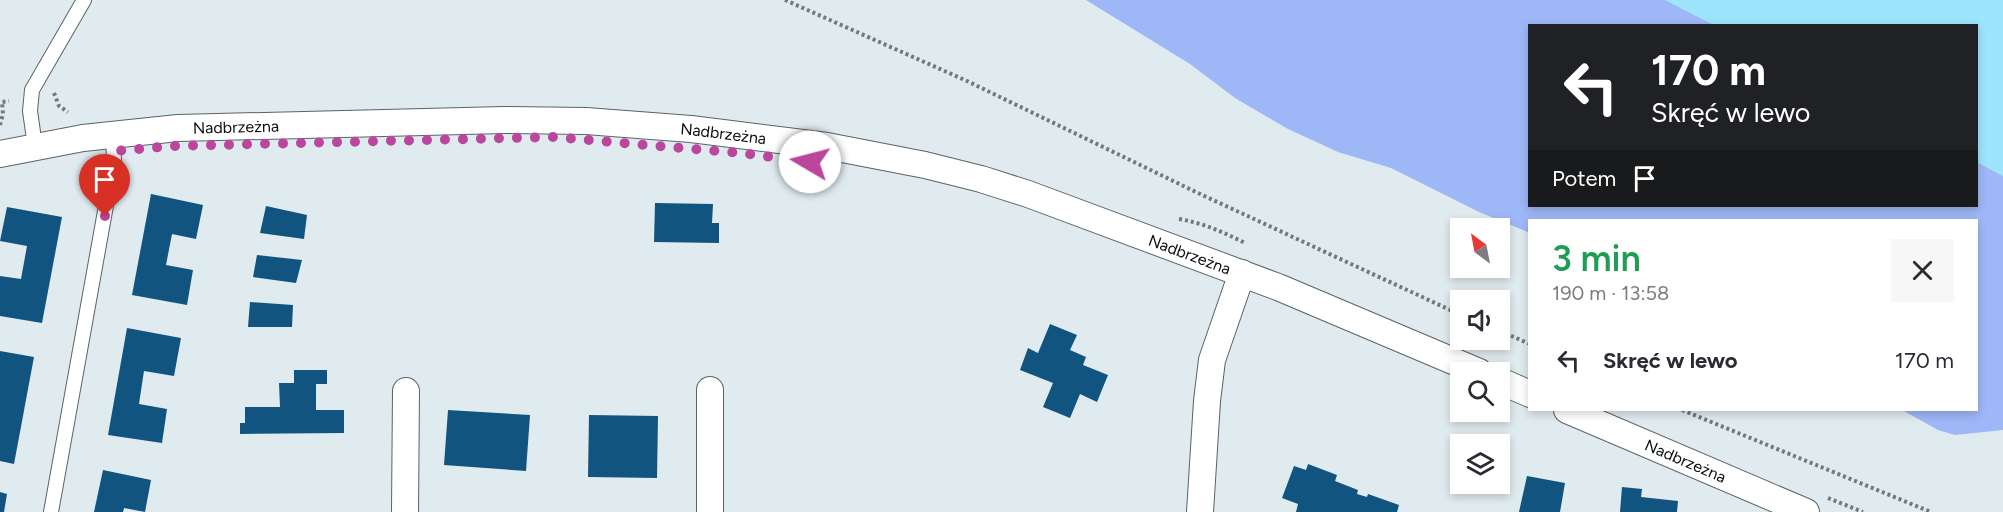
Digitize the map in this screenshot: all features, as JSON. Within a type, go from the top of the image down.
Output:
[{"type":"street","name":"Nadbrzeżna","points":[[0,154],[113,134],[208,126],[504,120],[586,122],[725,133],[858,151],[972,177],[1054,203],[1242,273],[1455,362]]},
{"type":"street","points":[[1200,512],[1210,369],[1216,344],[1242,273]]},
{"type":"street","points":[[1510,385],[1528,393]]},
{"type":"street","points":[[710,390],[711,512]]},
{"type":"street","points":[[405,512],[406,391]]},
{"type":"street","name":"Nadbrzeżna","points":[[1569,411],[1806,512]]},
{"type":"lane","points":[[35,146],[30,111],[32,90],[84,0]]},
{"type":"lane","points":[[51,512],[114,161],[113,134]]},
{"type":"path","points":[[785,0],[967,81],[1198,193],[1450,310]]},
{"type":"path","points":[[0,125],[3,114],[2,102],[9,101]]},
{"type":"path","points":[[1510,335],[1528,343]]},
{"type":"path","points":[[1685,411],[1931,512]]},
{"type":"shaded area","points":[[1086,0],[1665,0],[1712,24],[1528,24],[1528,207],[1978,207],[1978,163],[2003,176],[2003,430],[1955,435],[1938,430],[1904,411],[1978,411],[1978,219],[1528,219],[1528,232],[1510,225],[1510,218],[1494,218],[1391,168],[1338,152],[1288,129],[1235,98],[1190,64]]},
{"type":"shaded area","points":[[1665,0],[2003,0],[2003,176],[1978,163],[1978,24],[1712,24]]},
{"type":"building","points":[[151,194],[203,205],[196,239],[172,234],[166,265],[193,270],[187,305],[132,295]]},
{"type":"building","points":[[655,203],[713,204],[712,223],[719,223],[719,243],[654,242]]},
{"type":"building","points":[[266,206],[307,215],[304,239],[260,233]]},
{"type":"building","points":[[7,207],[62,217],[42,323],[0,316],[0,276],[21,279],[27,246],[0,241]]},
{"type":"building","points":[[257,255],[302,260],[296,283],[253,277]]},
{"type":"building","points":[[250,302],[293,305],[292,327],[248,327]]},
{"type":"building","points":[[1050,324],[1077,335],[1070,350],[1086,357],[1083,365],[1108,375],[1097,402],[1080,394],[1070,418],[1043,407],[1053,383],[1020,370],[1028,348],[1038,353]]},
{"type":"building","points":[[127,328],[181,338],[174,376],[144,371],[139,404],[167,409],[162,443],[108,435]]},
{"type":"building","points":[[0,351],[34,357],[14,464],[0,461]]},
{"type":"building","points":[[294,370],[327,370],[327,384],[316,384],[316,410],[344,410],[344,433],[240,434],[240,423],[245,423],[245,407],[280,407],[279,383],[294,383]]},
{"type":"building","points":[[448,410],[530,415],[526,471],[444,465]]},
{"type":"building","points":[[589,415],[658,416],[657,478],[588,477]]},
{"type":"building","points":[[1308,464],[1337,475],[1335,481],[1358,490],[1357,494],[1367,497],[1368,494],[1399,505],[1397,512],[1296,512],[1298,504],[1282,498],[1294,466],[1306,470]]},
{"type":"building","points":[[103,470],[151,480],[145,512],[124,508],[123,512],[94,512]]},
{"type":"building","points":[[1527,476],[1565,483],[1560,512],[1519,512]]},
{"type":"building","points":[[1622,487],[1642,489],[1641,497],[1678,501],[1677,512],[1620,512]]},
{"type":"building","points":[[0,492],[7,494],[4,512],[0,512]]},
{"type":"route","points":[[105,216],[115,151],[173,146],[524,136],[629,142],[810,162]]}]
